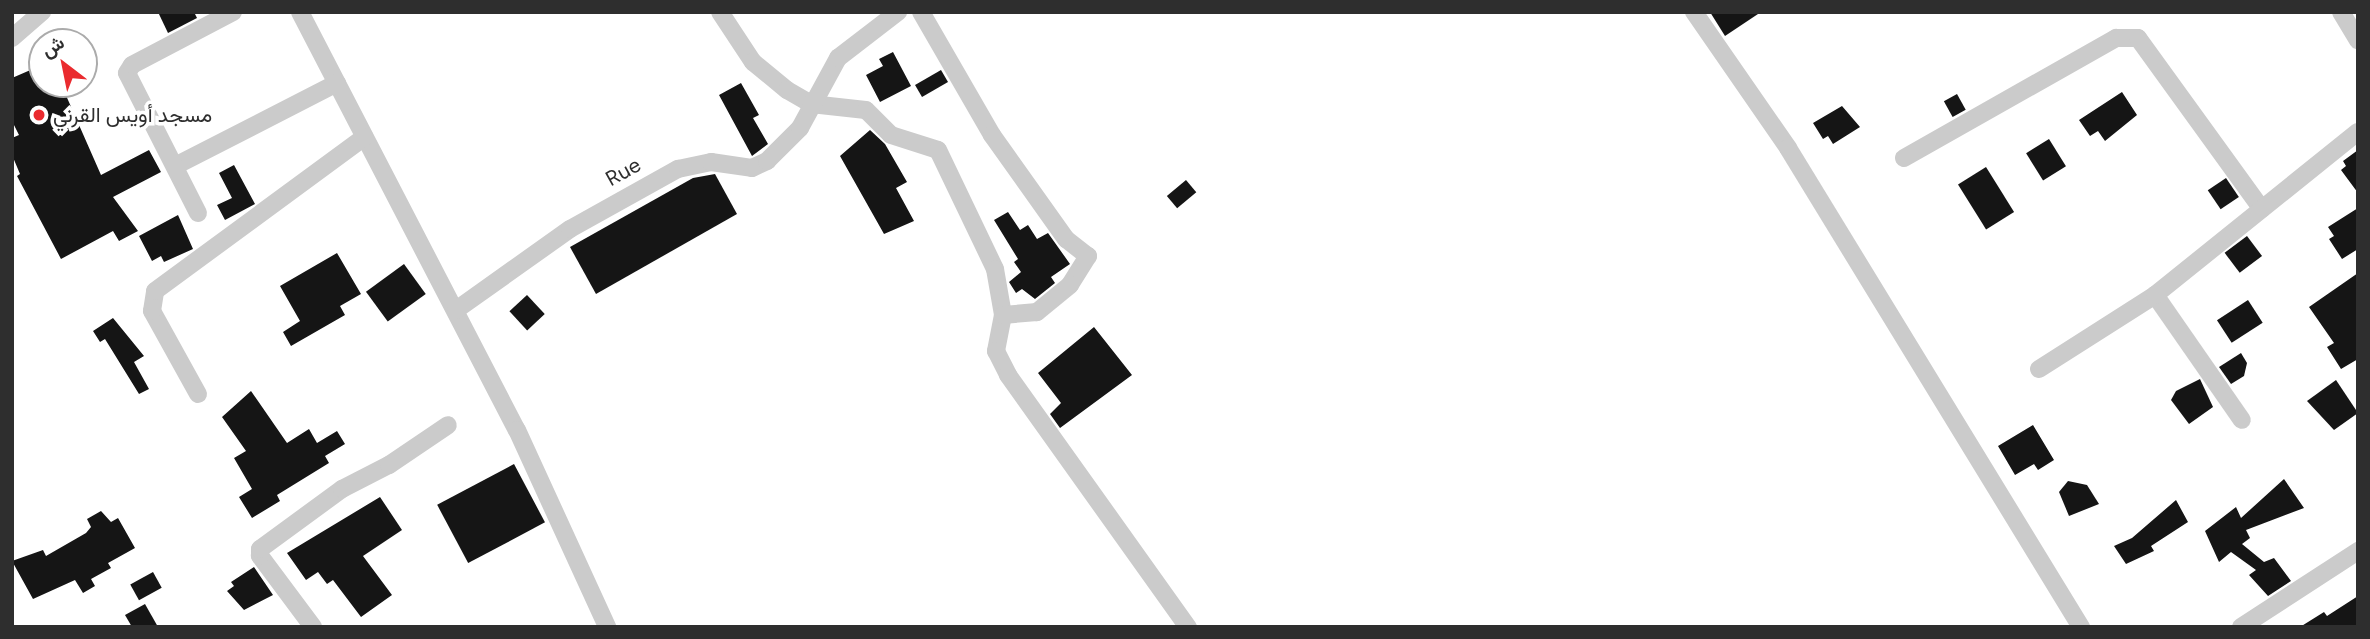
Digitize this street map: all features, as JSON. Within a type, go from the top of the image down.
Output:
[{"type":"street","points":[[198,214],[128,78],[128,69],[233,12]]},
{"type":"street","points":[[300,12],[456,310],[607,627]]},
{"type":"street","points":[[720,12],[753,62],[811,104],[866,110],[891,135],[938,150],[995,269],[1003,315],[996,351],[1008,375],[1188,627]]},
{"type":"street","name":"Rue","points":[[456,310],[569,229],[678,169],[711,162],[752,167],[767,161],[800,128],[838,58],[898,12]]},
{"type":"street","points":[[921,12],[992,135],[1066,239],[1088,256],[1070,285],[1037,312],[1003,315]]},
{"type":"street","points":[[1694,12],[1788,148],[2009,503],[2081,627]]},
{"type":"street","points":[[2341,12],[2358,40]]},
{"type":"street","points":[[12,38],[38,14]]},
{"type":"street","points":[[1904,158],[2116,38],[2138,38],[2262,209]]},
{"type":"street","points":[[175,166],[337,83]]},
{"type":"street","points":[[2039,369],[2155,295],[2358,132]]},
{"type":"street","points":[[198,394],[152,311],[155,291],[365,137]]},
{"type":"street","points":[[2155,295],[2242,420]]},
{"type":"street","points":[[313,627],[260,556],[260,549],[342,489],[389,465],[447,425]]},
{"type":"street","points":[[2244,626],[2358,551]]},
{"type":"building","points":[[158,12],[194,12],[197,18],[168,33]]},
{"type":"building","points":[[1710,12],[1761,12],[1725,36]]},
{"type":"building","points":[[893,52],[911,86],[880,102],[866,75],[883,66],[879,59]]},
{"type":"building","points":[[941,70],[948,82],[922,97],[915,85]]},
{"type":"building","points":[[28,71],[28,98],[67,98],[101,175],[149,150],[161,172],[113,197],[138,231],[119,241],[113,231],[61,259],[17,176],[20,174],[12,155],[12,138],[19,135],[12,121],[12,78]]},
{"type":"building","points":[[741,83],[759,115],[753,118],[768,144],[752,156],[719,95]]},
{"type":"building","points":[[2122,92],[2137,115],[2105,141],[2098,131],[2090,136],[2079,120]]},
{"type":"building","points":[[1957,94],[1966,110],[1953,117],[1944,101]]},
{"type":"building","points":[[1842,106],[1860,127],[1833,144],[1828,136],[1823,139],[1813,123]]},
{"type":"building","points":[[870,130],[885,144],[907,182],[896,188],[914,221],[884,234],[840,156]]},
{"type":"building","points":[[2049,139],[2066,166],[2043,180],[2026,153]]},
{"type":"building","points":[[2358,150],[2358,193],[2341,170],[2346,166],[2343,161]]},
{"type":"building","points":[[234,165],[255,204],[225,220],[217,205],[232,198],[219,173]]},
{"type":"building","points":[[1986,167],[2014,212],[1986,229],[1958,184]]},
{"type":"building","points":[[715,174],[737,214],[596,294],[570,247],[693,178]]},
{"type":"building","points":[[2226,178],[2239,197],[2221,209],[2208,190]]},
{"type":"building","points":[[1186,180],[1196,192],[1177,208],[1167,196]]},
{"type":"building","points":[[2358,208],[2358,249],[2342,259],[2329,239],[2334,236],[2328,227]]},
{"type":"building","points":[[1008,212],[1020,230],[1028,225],[1037,239],[1048,233],[1070,264],[1051,277],[1055,283],[1035,299],[1022,289],[1016,293],[1009,282],[1021,272],[1014,262],[1018,259],[994,220]]},
{"type":"building","points":[[178,215],[193,249],[164,262],[161,256],[152,261],[139,236]]},
{"type":"building","points":[[2247,236],[2262,256],[2240,273],[2225,253]]},
{"type":"building","points":[[337,253],[361,294],[340,306],[345,315],[291,346],[283,332],[300,321],[280,286]]},
{"type":"building","points":[[404,264],[426,294],[388,322],[366,292]]},
{"type":"building","points":[[2358,273],[2358,359],[2341,369],[2327,347],[2334,343],[2309,307]]},
{"type":"building","points":[[527,295],[545,314],[527,330],[509,311]]},
{"type":"building","points":[[2248,300],[2263,323],[2232,343],[2217,320]]},
{"type":"building","points":[[113,318],[144,356],[134,362],[149,389],[139,394],[105,339],[100,342],[93,331]]},
{"type":"building","points":[[1094,327],[1132,375],[1060,428],[1050,414],[1061,403],[1038,373]]},
{"type":"building","points":[[2241,353],[2247,363],[2244,376],[2231,384],[2219,367]]},
{"type":"building","points":[[2200,379],[2213,407],[2189,424],[2171,400],[2176,391]]},
{"type":"building","points":[[2336,380],[2358,413],[2334,430],[2307,401]]},
{"type":"building","points":[[251,391],[287,443],[309,429],[317,443],[337,431],[345,444],[325,456],[329,463],[277,495],[280,501],[252,518],[239,497],[252,489],[234,458],[246,451],[222,417]]},
{"type":"building","points":[[2033,425],[2054,460],[2038,470],[2034,464],[2015,475],[1998,446]]},
{"type":"building","points":[[514,464],[545,522],[468,563],[437,505]]},
{"type":"building","points":[[2284,479],[2304,508],[2246,530],[2250,538],[2242,544],[2264,562],[2274,558],[2291,581],[2268,596],[2249,575],[2256,570],[2231,552],[2219,562],[2205,531],[2236,507],[2241,518]]},
{"type":"building","points":[[2068,481],[2087,485],[2099,504],[2069,516],[2059,492]]},
{"type":"building","points":[[380,497],[402,530],[363,556],[392,595],[361,617],[333,580],[327,584],[318,572],[306,580],[287,553]]},
{"type":"building","points":[[2176,500],[2188,522],[2151,546],[2154,551],[2126,564],[2114,546],[2132,538]]},
{"type":"building","points":[[101,511],[111,522],[118,518],[135,548],[108,563],[111,568],[91,579],[95,586],[83,593],[75,580],[33,599],[12,561],[43,550],[46,556],[86,533],[91,527],[87,519]]},
{"type":"building","points":[[254,567],[273,595],[244,610],[227,591],[234,586],[231,582]]},
{"type":"building","points":[[153,572],[162,588],[139,600],[130,585]]},
{"type":"building","points":[[2358,596],[2358,627],[2300,627],[2324,612],[2327,616]]},
{"type":"building","points":[[145,604],[158,627],[132,627],[125,615]]},
{"type":"place","name":"مسجد أويس القرني","points":[[39,115]]}]
